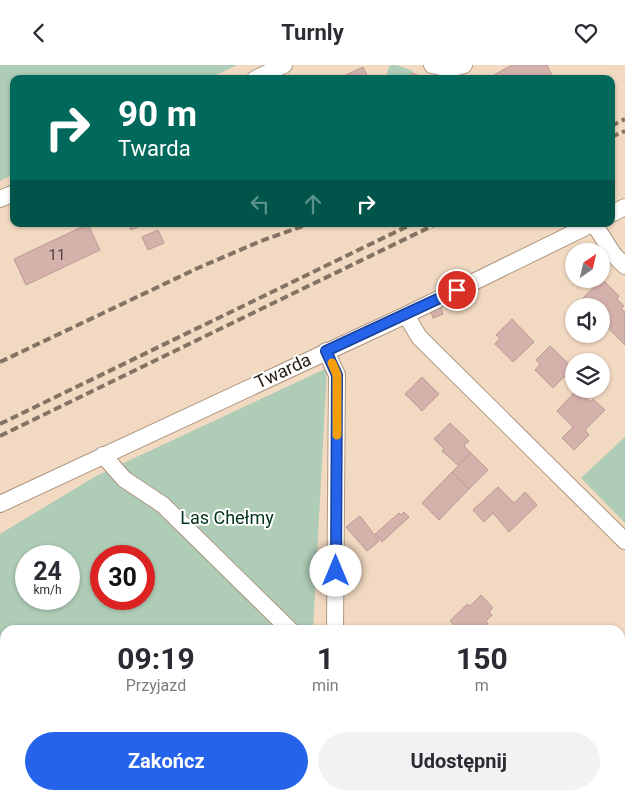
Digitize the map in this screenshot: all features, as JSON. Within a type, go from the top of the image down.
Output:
[{"type":"street","points":[[263,75],[284,65]]},
{"type":"street","points":[[432,65],[450,69],[464,65]]},
{"type":"street","name":"Twarda","points":[[0,504],[406,315],[587,227]]},
{"type":"street","points":[[595,227],[614,255],[625,266]]},
{"type":"street","points":[[406,315],[419,337],[625,541]]},
{"type":"street","points":[[326,351],[337,375],[335,625]]},
{"type":"street","points":[[102,455],[124,479],[163,505],[285,625]]},
{"type":"green space","points":[[0,65],[237,65],[216,75],[10,75],[10,176],[0,181]]},
{"type":"green space","points":[[390,65],[397,65],[413,71],[411,75],[387,75]]},
{"type":"green space","name":"Las Chełmy","points":[[327,368],[313,625],[0,625],[0,534],[96,476]]},
{"type":"green space","points":[[625,437],[625,523],[581,478]]},
{"type":"building","points":[[512,65],[547,65],[552,75],[494,75]]},
{"type":"building","points":[[363,67],[367,75],[346,75]]},
{"type":"building","points":[[82,227],[89,227],[100,250],[26,285],[14,259]]},
{"type":"building","points":[[158,230],[164,243],[148,250],[142,237]]},
{"type":"building","points":[[610,287],[619,296],[617,299],[624,306],[621,309],[625,312],[625,345],[610,330],[610,298],[583,298],[593,288]]},
{"type":"building","points":[[441,308],[443,314],[433,318],[431,312]]},
{"type":"building","points":[[512,319],[534,342],[513,362],[495,344],[500,338],[496,335]]},
{"type":"building","points":[[550,346],[565,360],[565,376],[553,388],[535,370],[540,364],[536,360]]},
{"type":"building","points":[[422,377],[439,394],[422,411],[405,394]]},
{"type":"building","points":[[569,398],[586,398],[591,402],[593,399],[605,410],[585,430],[589,435],[574,450],[562,438],[573,427],[557,411]]},
{"type":"building","points":[[450,423],[469,441],[464,446],[471,453],[459,466],[442,451],[444,449],[434,439]]},
{"type":"building","points":[[471,453],[488,470],[469,489],[452,472]]},
{"type":"building","points":[[452,472],[469,489],[439,520],[422,503]]},
{"type":"building","points":[[498,487],[514,503],[525,492],[537,505],[509,532],[493,513],[484,522],[473,510]]},
{"type":"building","points":[[404,512],[409,517],[382,542],[375,534],[399,513],[401,515]]},
{"type":"building","points":[[360,516],[379,541],[367,551],[346,527]]},
{"type":"building","points":[[481,595],[493,608],[489,612],[492,615],[486,621],[488,624],[454,625],[450,621],[468,604],[470,606]]},
{"type":"railway","points":[[615,124],[625,119]]},
{"type":"railway","points":[[615,135],[625,131]]},
{"type":"railway","points":[[0,362],[198,268],[261,241],[301,227]]},
{"type":"railway","points":[[0,424],[406,227]]},
{"type":"railway","points":[[0,436],[430,227]]},
{"type":"slow traffic","points":[[332,363],[337,375],[337,435]]},
{"type":"route","points":[[336,571],[337,375],[326,351],[457,290]]}]
